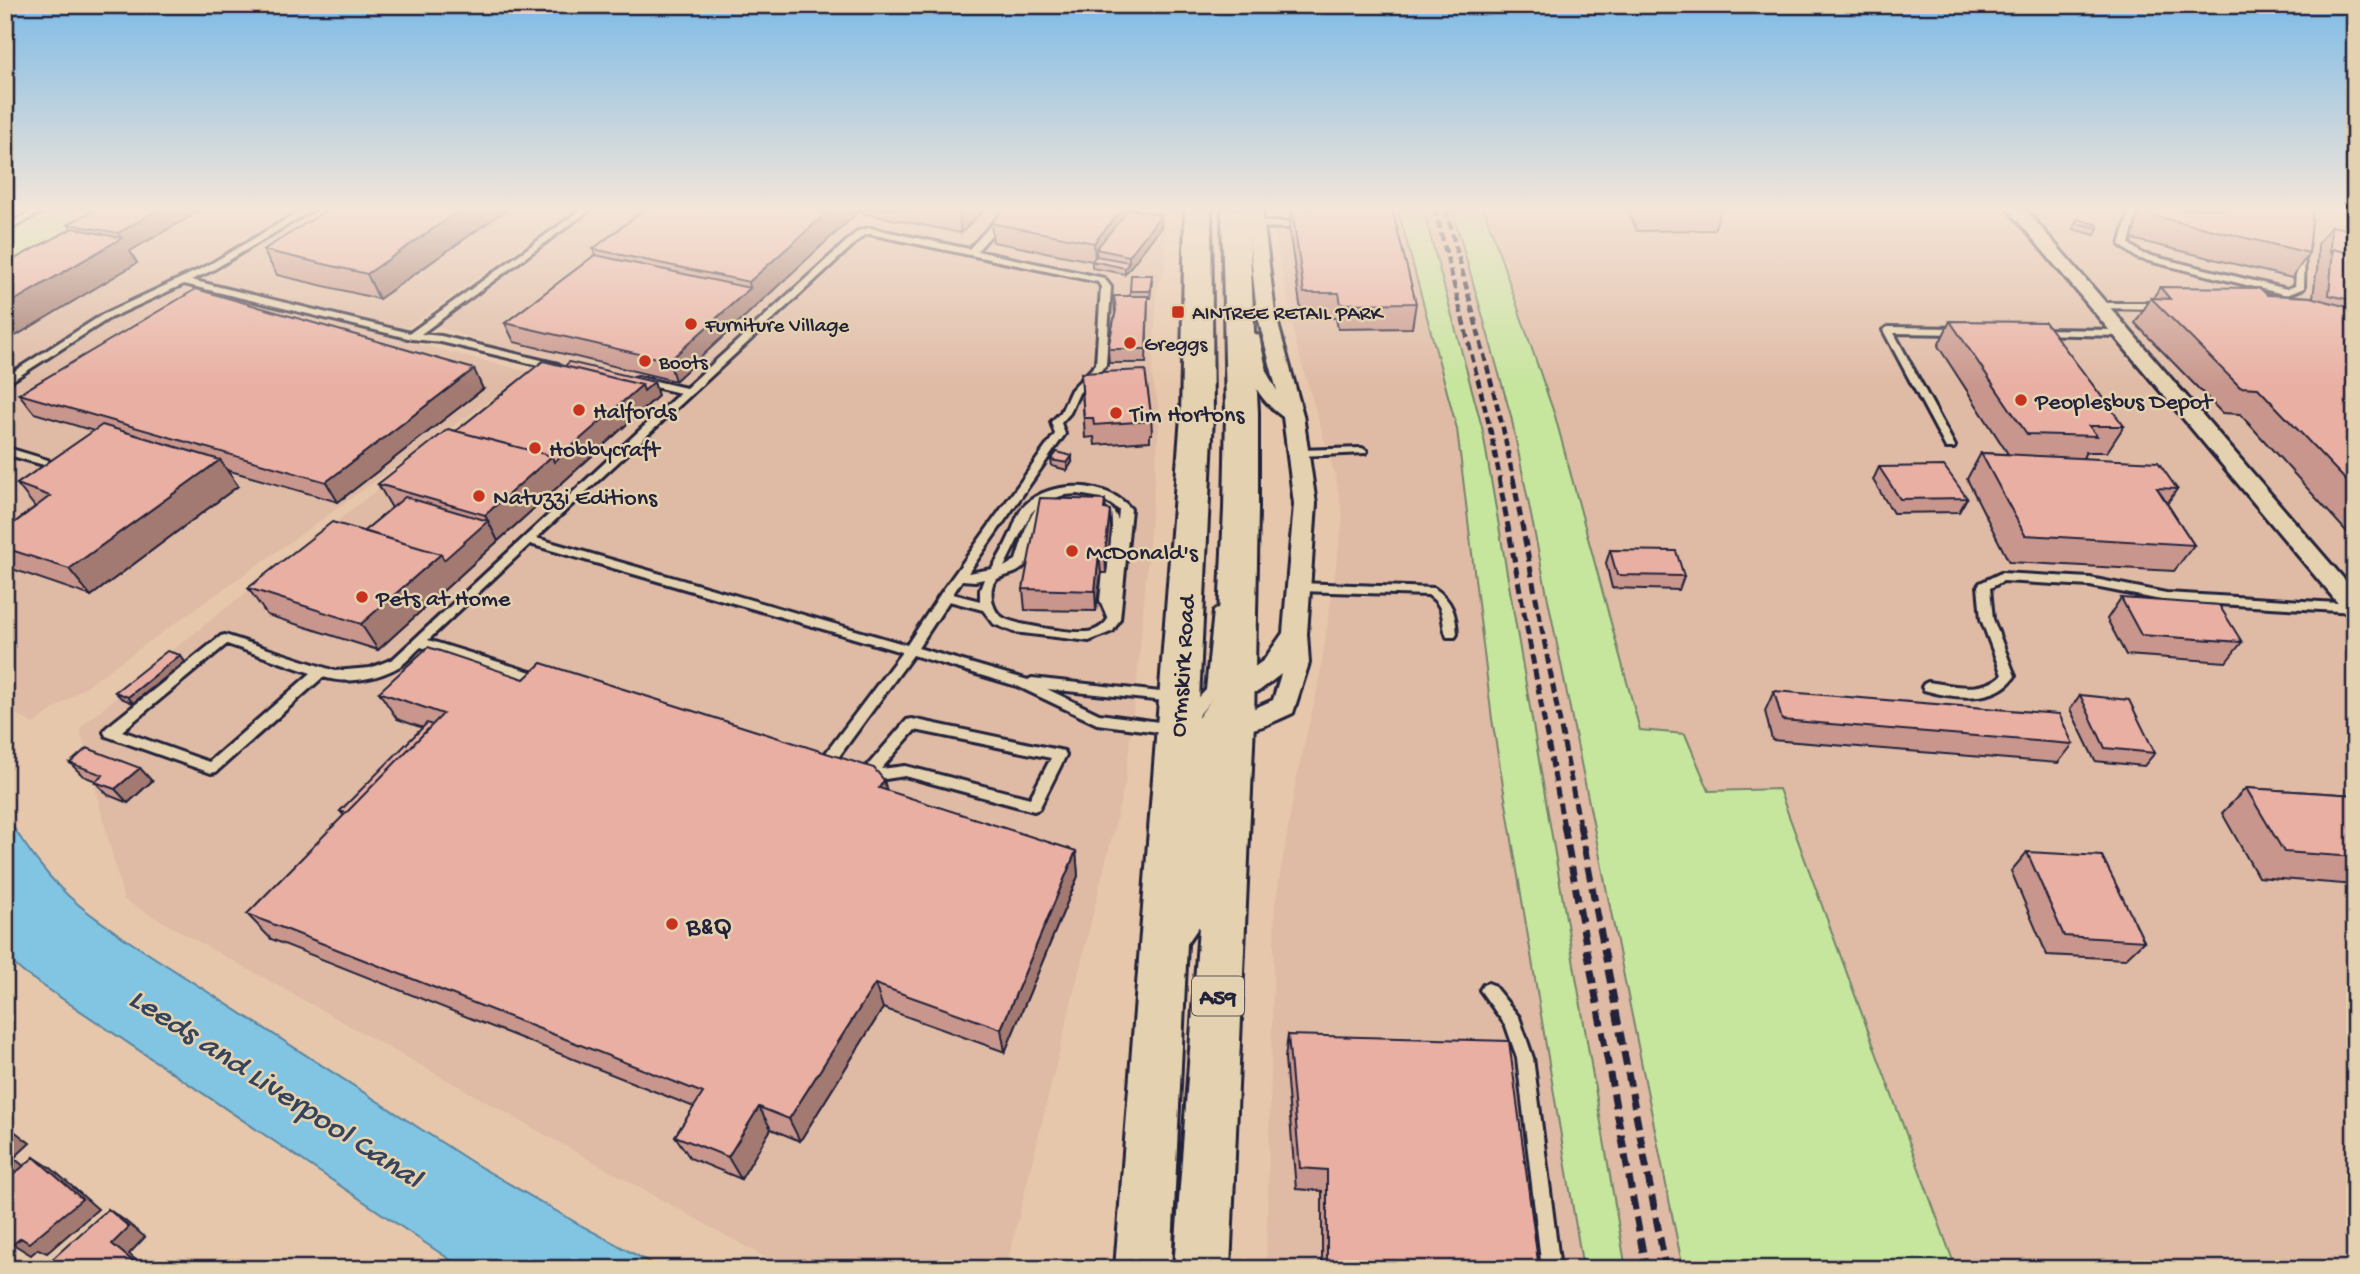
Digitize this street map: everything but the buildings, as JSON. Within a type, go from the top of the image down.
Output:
[{"type":"highway","name":"Ormskirk Road","points":[[1198,268],[1197,416],[1207,710],[1202,1269]]},
{"type":"highway","name":"Ormskirk Road","points":[[1143,1269],[1162,954],[1207,710],[1232,536],[1242,412],[1238,288],[1241,268]]},
{"type":"street","points":[[1207,710],[1260,717],[1283,705],[1297,663],[1295,634],[1305,503],[1293,415],[1266,313],[1258,268]]},
{"type":"street","points":[[2067,268],[2355,608]]},
{"type":"street","points":[[1238,288],[1262,387],[1272,401],[1293,415]]},
{"type":"street","points":[[1207,710],[1268,672],[1283,655],[1295,634]]},
{"type":"lane","points":[[5,382],[105,317],[209,268]]},
{"type":"lane","points":[[412,336],[505,268]]},
{"type":"lane","points":[[320,672],[211,768],[111,732],[225,639],[320,672],[345,677],[372,673],[397,662],[823,268]]},
{"type":"lane","points":[[840,770],[910,650],[958,576],[1060,434],[1056,422],[1065,413],[1075,392],[1101,365],[1105,282],[1053,268]]},
{"type":"lane","points":[[2191,268],[2287,292],[2299,288],[2301,268]]},
{"type":"lane","points":[[184,281],[412,336],[441,339],[553,366],[569,365]]},
{"type":"lane","points":[[2099,306],[2179,306]]},
{"type":"lane","points":[[1950,446],[1888,330],[1971,331]]},
{"type":"lane","points":[[2026,332],[2122,333]]},
{"type":"lane","points":[[622,377],[689,392]]},
{"type":"lane","points":[[5,450],[44,462]]},
{"type":"lane","points":[[1300,453],[1362,451]]},
{"type":"lane","points":[[1063,492],[1108,496],[1119,501],[1125,509],[1114,620],[1109,628],[1089,637],[1069,636],[1014,628],[998,621],[987,607],[985,593],[987,582],[996,572],[1027,509],[1038,501],[1063,492]]},
{"type":"lane","points":[[958,576],[975,577],[1013,569],[1021,561],[1034,519],[1043,507],[1060,499],[1096,502],[1109,512],[1114,523],[1106,600],[1114,620]]},
{"type":"lane","points":[[1034,519],[1047,512],[1059,512]]},
{"type":"lane","points":[[1084,512],[1109,512]]},
{"type":"lane","points":[[528,540],[1021,682],[1207,710]]},
{"type":"lane","points":[[1928,687],[1980,692],[1999,688],[2009,676],[1987,618],[1984,586],[2001,577],[2090,582],[2166,597],[2355,608]]},
{"type":"lane","points":[[1299,587],[1430,592],[1439,597],[1449,610],[1451,634]]},
{"type":"lane","points":[[945,596],[987,607]]},
{"type":"lane","points":[[1207,710],[1220,599]]},
{"type":"lane","points":[[420,642],[531,677],[547,676],[556,680]]},
{"type":"lane","points":[[1021,682],[1097,719],[1207,710]]},
{"type":"lane","points":[[912,724],[1059,755],[1034,805],[905,771],[840,770],[912,724]]},
{"type":"lane","points":[[1488,990],[1513,1023],[1525,1058],[1551,1269]]},
{"type":"shaded area","points":[[18,268],[491,268],[393,338],[529,372],[542,361],[435,326],[515,268],[1165,268],[1157,291],[1152,376],[1160,414],[1138,671],[1125,783],[1006,1269],[786,1269],[124,900],[80,728],[164,657],[511,385],[33,724],[5,707],[5,276]]},
{"type":"shaded area","points":[[1281,268],[1414,268],[1457,429],[1492,719],[1583,1269],[1266,1269],[1275,905],[1297,776],[1319,682],[1343,518],[1337,482],[1296,344]]},
{"type":"shaded area","points":[[1439,268],[1469,268],[1510,416],[1683,1269],[1626,1269],[1482,427]]},
{"type":"shaded area","points":[[1504,268],[2355,268],[2355,1269],[1956,1269],[1779,789],[1708,791],[1685,734],[1640,730],[1555,416]]},
{"type":"green space","points":[[5,268],[18,268],[5,276]]},
{"type":"green space","points":[[1414,268],[1439,268],[1482,427],[1626,1269],[1583,1269],[1492,719],[1457,429]]},
{"type":"green space","points":[[1469,268],[1504,268],[1555,416],[1640,730],[1685,734],[1709,791],[1779,789],[1956,1269],[1683,1269],[1511,416]]},
{"type":"water","name":"Leeds and Liverpool Canal","points":[[5,815],[30,852],[68,896],[124,938],[475,1164],[662,1269],[464,1269],[24,973],[5,956]]},
{"type":"railway","points":[[1450,268],[1500,479]]},
{"type":"railway","points":[[1461,268],[1503,428],[1513,479]]},
{"type":"railway","points":[[1499,478],[1564,827]]},
{"type":"railway","points":[[1513,478],[1580,827]]},
{"type":"railway","points":[[1564,825],[1646,1269]]},
{"type":"railway","points":[[1580,825],[1666,1269]]},
{"type":"place","name":"AINTREE RETAIL PARK","points":[[1178,312]]},
{"type":"place","name":"Furniture Village","points":[[691,324]]},
{"type":"place","name":"Greggs","points":[[1130,343]]},
{"type":"place","name":"Boots","points":[[645,361]]},
{"type":"place","name":"Peoplesbus Depot","points":[[2021,400]]},
{"type":"place","name":"Halfords","points":[[579,410]]},
{"type":"place","name":"Tim Hortons","points":[[1116,413]]},
{"type":"place","name":"Hobbycraft","points":[[535,448]]},
{"type":"place","name":"Natuzzi Editions","points":[[479,496]]},
{"type":"place","name":"McDonald's","points":[[1072,551]]},
{"type":"place","name":"Pets at Home","points":[[362,597]]},
{"type":"place","name":"B&Q","points":[[672,924]]}]
